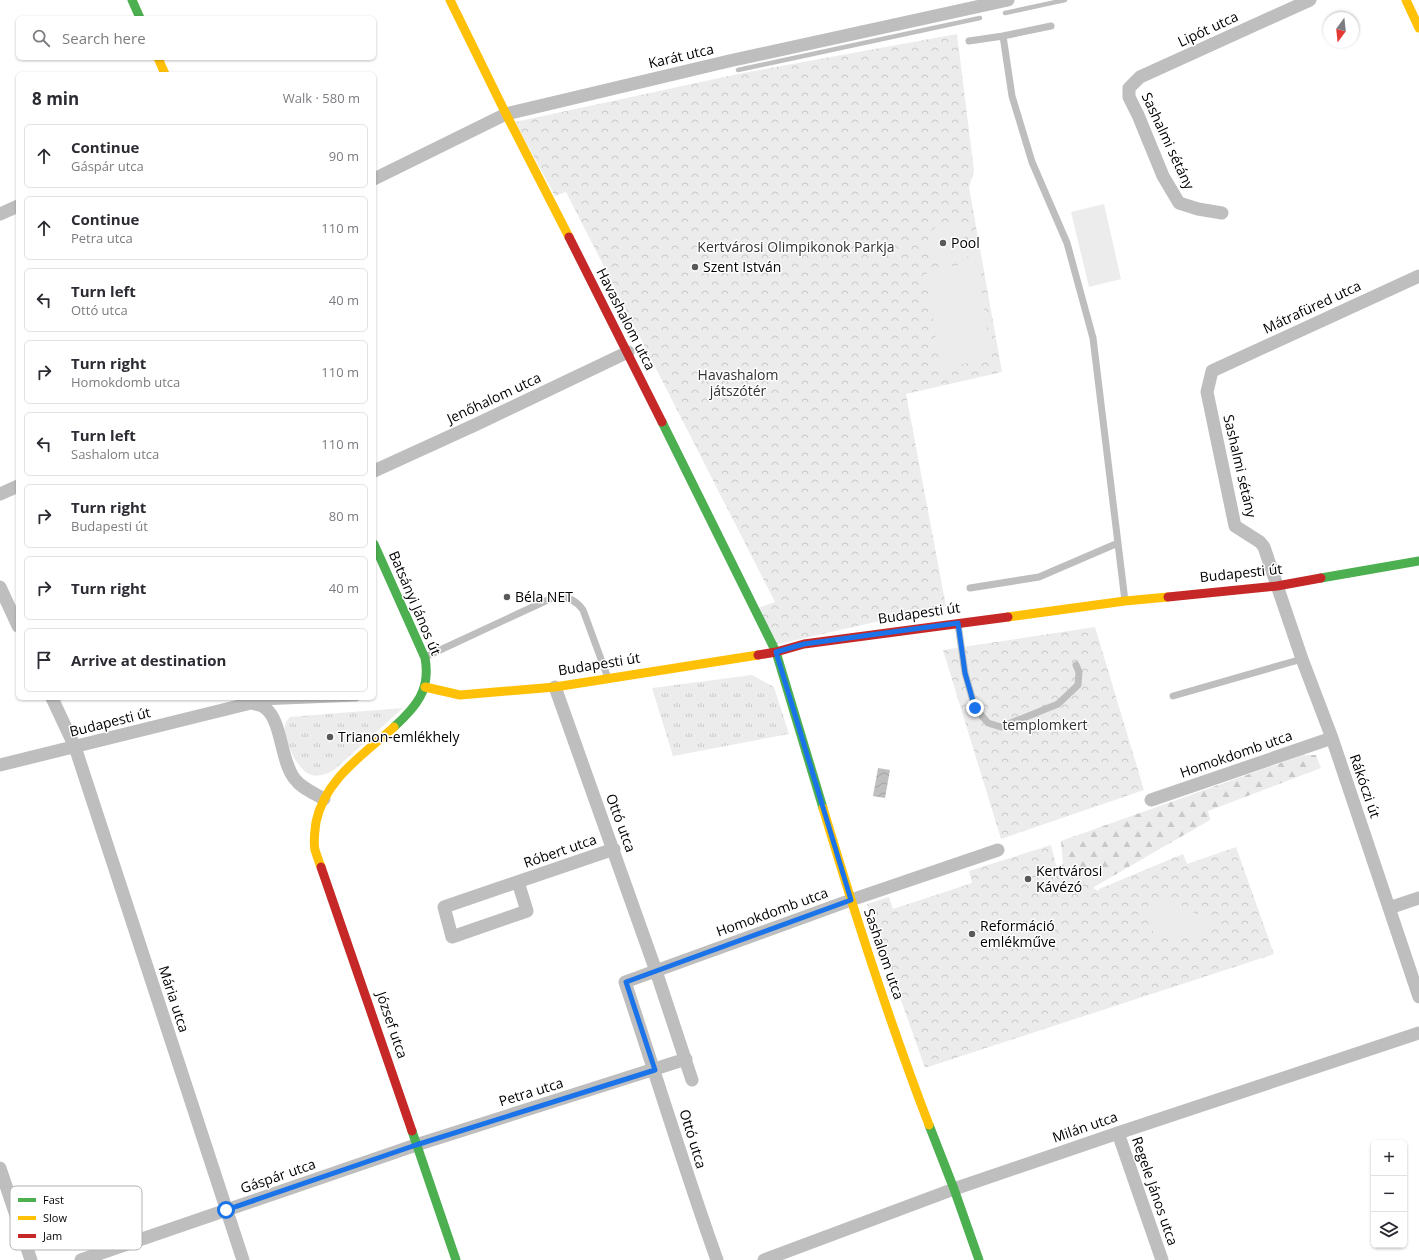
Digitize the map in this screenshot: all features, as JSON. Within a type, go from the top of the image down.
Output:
[{"type":"street","points":[[132,0],[139,16]]},
{"type":"street","name":"Havashalom utca","points":[[450,0],[506,114],[628,352],[776,652]]},
{"type":"street","name":"Karát utca","points":[[376,177],[506,114],[729,61],[937,17],[1008,0]]},
{"type":"street","name":"Lipót utca","points":[[1140,77],[1310,0]]},
{"type":"street","points":[[1406,0],[1419,28]]},
{"type":"street","points":[[159,60],[164,72]]},
{"type":"street","name":"Sashalmi sétány","points":[[1140,77],[1129,88],[1129,97],[1138,114],[1163,176],[1179,203],[1198,209],[1222,213]]},
{"type":"street","points":[[0,214],[16,207]]},
{"type":"street","name":"Mátrafüred utca","points":[[1220,368],[1419,276]]},
{"type":"street","name":"Jenőhalom utca","points":[[376,470],[628,352]]},
{"type":"street","name":"Sashalmi sétány","points":[[1220,368],[1212,371],[1207,392],[1235,526],[1260,542],[1264,548],[1277,586]]},
{"type":"street","points":[[0,494],[16,487]]},
{"type":"street","name":"Batsányi János út","points":[[376,548],[425,658],[428,673],[423,692]]},
{"type":"street","name":"Budapesti út","points":[[423,692],[460,695],[554,687],[776,652],[804,644],[1125,601],[1277,586],[1419,561]]},
{"type":"street","name":"Rákóczi út","points":[[1277,586],[1302,659],[1332,738],[1419,997]]},
{"type":"street","points":[[0,587],[16,622]]},
{"type":"street","name":"Sashalom utca","points":[[776,652],[851,900],[908,1070],[954,1189],[979,1260]]},
{"type":"street","name":"Ottó utca","points":[[554,687],[614,849],[692,1080]]},
{"type":"street","name":"József utca","points":[[423,692],[402,720],[363,753],[329,790],[319,811],[315,830],[315,849],[456,1260]]},
{"type":"street","name":"Mária utca","points":[[53,700],[75,747],[243,1260]]},
{"type":"street","points":[[251,703],[265,707],[274,718],[283,755],[294,779],[303,787],[324,799]]},
{"type":"street","name":"Budapesti út","points":[[0,765],[251,703]]},
{"type":"street","name":"Homokdomb utca","points":[[1151,800],[1332,738]]},
{"type":"street","name":"Róbert utca","points":[[518,882],[527,911],[452,937],[444,908],[518,882],[614,849]]},
{"type":"street","name":"Homokdomb utca","points":[[626,982],[851,900],[998,850]]},
{"type":"street","points":[[1389,908],[1419,898]]},
{"type":"street","name":"Ottó utca","points":[[626,982],[692,1190],[717,1260]]},
{"type":"street","name":"Milán utca","points":[[764,1260],[954,1189],[1419,1033]]},
{"type":"street","name":"Petra utca","points":[[416,1145],[686,1059]]},
{"type":"street","name":"Regele János utca","points":[[1118,1133],[1162,1260]]},
{"type":"street","name":"Gáspár utca","points":[[142,1239],[416,1145]]},
{"type":"street","points":[[0,1168],[10,1198]]},
{"type":"street","points":[[28,1250],[31,1260]]},
{"type":"street","name":"Gáspár utca","points":[[81,1260],[110,1250]]},
{"type":"lane","points":[[969,41],[1051,26]]},
{"type":"lane","points":[[1003,36],[1012,96],[1032,162],[1067,243],[1092,338],[1125,601]]},
{"type":"lane","points":[[970,588],[1038,577],[1118,543]]},
{"type":"lane","points":[[425,658],[559,596],[576,601],[583,610],[608,678]]},
{"type":"lane","points":[[958,623],[965,673],[975,708],[988,723],[1001,727],[1058,704],[1078,684],[1080,672],[1076,665]]},
{"type":"lane","points":[[1173,696],[1302,659]]},
{"type":"lane","points":[[251,703],[314,700]]},
{"type":"green space","name":"Kertvárosi Olimpikonok Parkja","points":[[957,34],[974,171],[969,187],[1002,372],[906,394],[946,606],[774,645],[758,608],[775,602],[566,192],[555,196],[515,122],[738,74]]},
{"type":"green space","points":[[1104,204],[1121,279],[1089,287],[1071,212]]},
{"type":"green space","name":"Pool","points":[[961,224],[965,227],[966,234],[965,237],[956,243],[966,243],[971,248],[971,253],[968,257],[954,261],[935,261],[933,258],[930,232],[935,228]]},
{"type":"green space","points":[[978,263],[991,359],[940,368],[926,269]]},
{"type":"green space","name":"templomkert","points":[[1095,627],[1144,790],[1001,839],[943,650]]},
{"type":"green space","points":[[752,675],[774,687],[789,734],[673,756],[652,688]]},
{"type":"green space","points":[[403,708],[334,770],[322,775],[315,776],[304,771],[295,760],[288,745],[285,725],[290,717]]},
{"type":"green space","points":[[1303,755],[1316,755],[1321,768],[1208,811],[1210,820],[1094,887],[1070,927],[1055,870],[1063,864],[1061,841]]},
{"type":"green space","points":[[1051,845],[1056,865],[1098,891],[1099,889],[1183,854],[1187,864],[1236,847],[1274,954],[925,1068],[867,904],[889,897],[893,909],[972,883],[969,871]]},
{"type":"green space","points":[[1161,901],[1169,902],[1207,918],[1210,926],[1207,934],[1160,937],[1155,934],[1150,924],[1150,919],[1156,904]]},
{"type":"water","points":[[878,768],[890,770],[885,798],[873,796]]},
{"type":"waterway","points":[[1005,13],[1065,0]]},
{"type":"waterway","points":[[738,70],[980,18]]},
{"type":"traffic: fast","points":[[132,0],[139,16]]},
{"type":"traffic: fast","points":[[662,422],[776,652],[823,808]]},
{"type":"traffic: fast","points":[[376,548],[425,658],[426,679],[424,689],[415,705],[394,727]]},
{"type":"traffic: fast","points":[[1321,578],[1419,561]]},
{"type":"traffic: fast","points":[[929,1125],[954,1189],[979,1260]]},
{"type":"traffic: fast","points":[[412,1131],[456,1260]]},
{"type":"traffic: slow","points":[[450,0],[569,237]]},
{"type":"traffic: slow","points":[[1406,0],[1419,28]]},
{"type":"traffic: slow","points":[[159,60],[164,72]]},
{"type":"traffic: slow","points":[[1008,617],[1125,601],[1168,597]]},
{"type":"traffic: slow","points":[[425,687],[460,695],[555,687],[758,655]]},
{"type":"traffic: slow","points":[[321,867],[315,850],[314,836],[316,822],[328,793],[336,780],[358,758],[394,727]]},
{"type":"traffic: slow","points":[[823,808],[873,968],[929,1125]]},
{"type":"traffic: jam","points":[[569,237],[662,422]]},
{"type":"traffic: jam","points":[[1168,597],[1277,586],[1321,578]]},
{"type":"traffic: jam","points":[[758,655],[776,652],[804,644],[1008,617]]},
{"type":"traffic: jam","points":[[321,867],[412,1131]]},
{"type":"place","name":"Pool","points":[[943,243]]},
{"type":"place","name":"Szent István","points":[[695,267]]},
{"type":"place","name":"Béla NET","points":[[507,597]]},
{"type":"place","name":"Trianon-emlékhely","points":[[330,737]]},
{"type":"place","name":"Kertvárosi Kávézó","points":[[1028,879]]},
{"type":"place","name":"Reformáció emlékműve","points":[[972,934]]},
{"type":"route","points":[[226,1210],[416,1145],[655,1070],[626,982],[851,900],[776,652],[804,644],[919,630],[958,623],[965,673],[975,708]]},
{"type":"park label","name":"Havashalom játszótér","points":[[738,384]]}]
